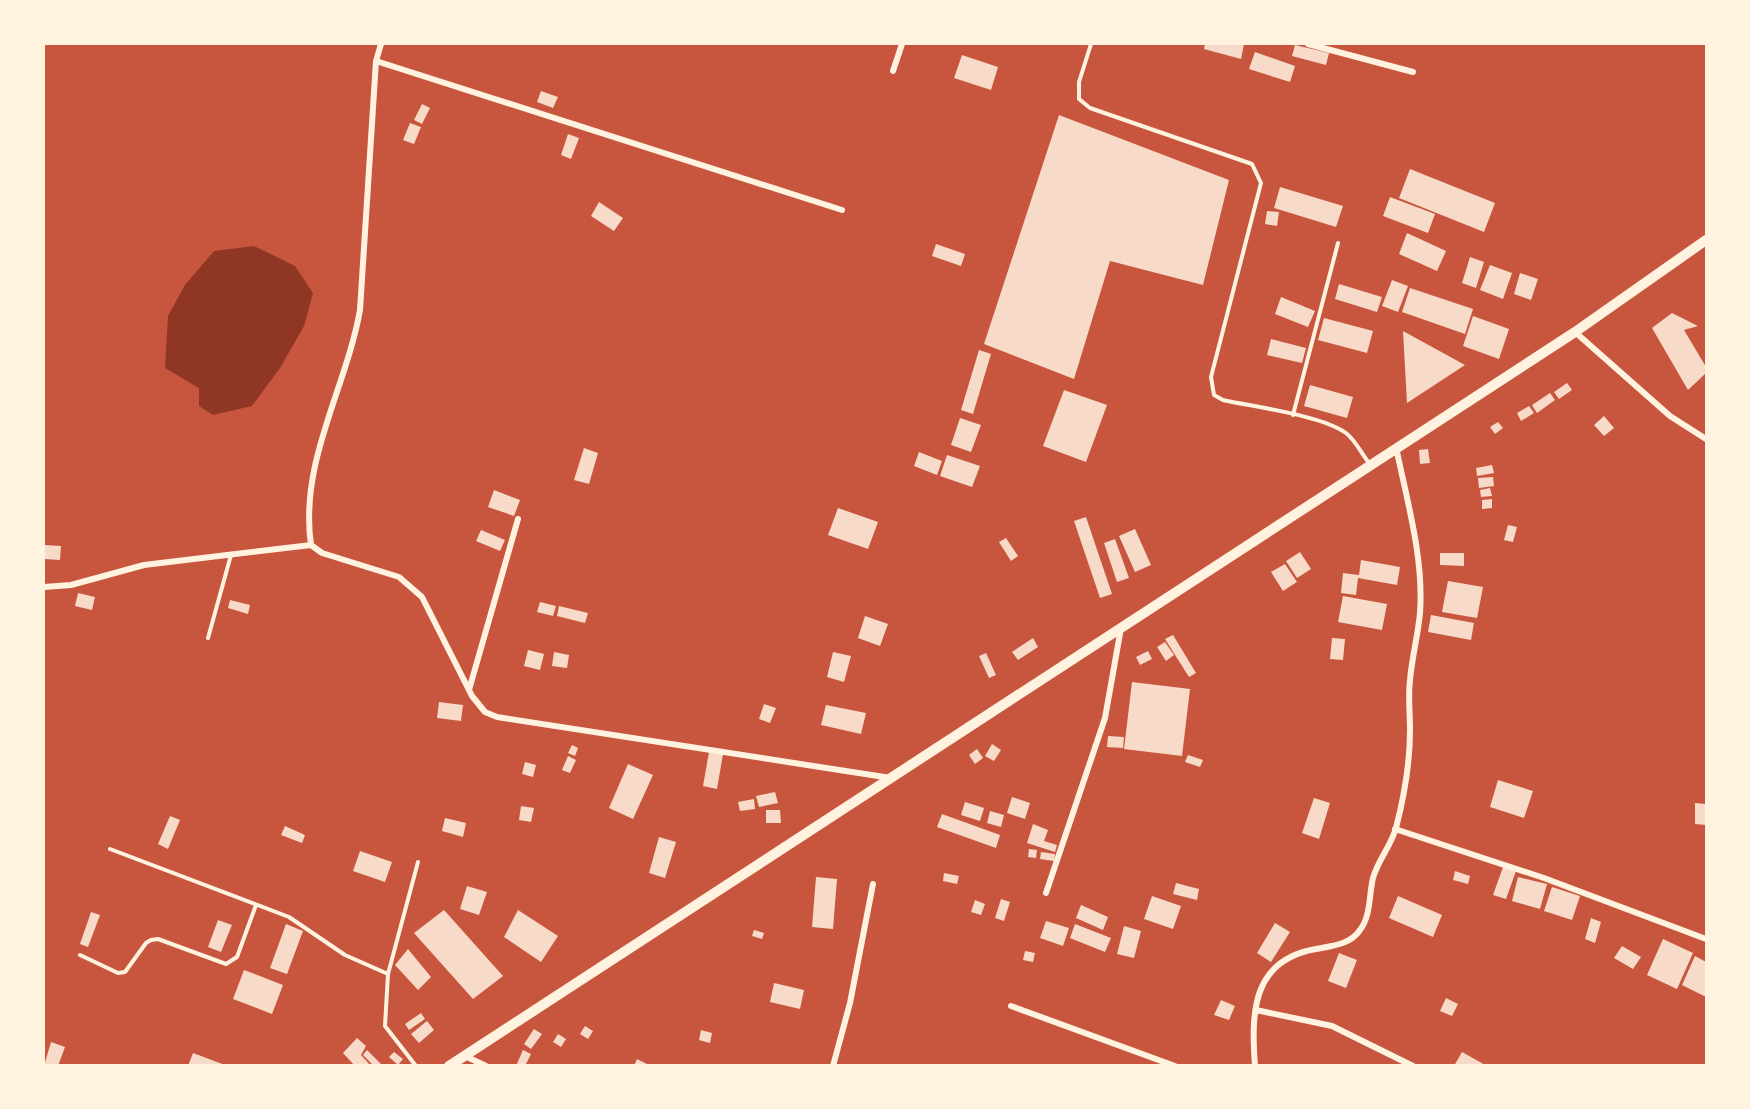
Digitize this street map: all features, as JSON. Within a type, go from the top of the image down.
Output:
[{"type":"main road","points":[[448,1065],[1575,332],[1707,240]]},
{"type":"street","points":[[381,44],[376,61],[360,310],[354,345],[315,458],[310,485],[308,522],[311,545],[322,554],[399,577],[410,584],[422,597],[478,705],[497,717],[891,778]]},
{"type":"street","points":[[893,72],[902,44]]},
{"type":"street","points":[[1308,44],[1413,72]]},
{"type":"street","points":[[376,61],[842,210]]},
{"type":"street","points":[[1575,332],[1670,416],[1707,439]]},
{"type":"street","points":[[1255,1065],[1252,1036],[1261,986],[1280,962],[1305,951],[1348,941],[1360,930],[1367,913],[1373,877],[1395,829],[1407,772],[1410,680],[1420,612],[1418,559],[1396,447]]},
{"type":"street","points":[[469,690],[518,519]]},
{"type":"street","points":[[44,586],[71,585],[144,565],[311,545]]},
{"type":"street","points":[[1046,893],[1105,718],[1121,627]]},
{"type":"street","points":[[1395,829],[1544,878],[1707,939]]},
{"type":"street","points":[[833,1065],[850,1003],[873,884]]},
{"type":"street","points":[[1011,1006],[1175,1065]]},
{"type":"street","points":[[1256,1010],[1332,1026],[1413,1065]]},
{"type":"street","points":[[463,1056],[486,1065]]},
{"type":"lane","points":[[1091,44],[1079,82],[1078,99],[1090,108],[1252,164],[1258,172],[1261,183],[1211,377],[1214,395],[1223,400],[1316,420],[1347,434],[1370,464]]},
{"type":"lane","points":[[1293,415],[1338,243]]},
{"type":"lane","points":[[208,638],[231,554]]},
{"type":"lane","points":[[110,849],[289,917],[345,955],[388,974]]},
{"type":"lane","points":[[416,1065],[385,1026],[388,974],[418,862]]},
{"type":"lane","points":[[80,955],[118,973],[125,972],[146,943],[158,939],[226,964],[237,957],[256,904]]},
{"type":"shaded area","points":[[254,246],[295,266],[313,293],[304,326],[280,368],[252,406],[213,415],[199,406],[199,388],[165,368],[168,316],[185,285],[214,251]]},
{"type":"building","points":[[1205,44],[1244,44],[1241,59],[1204,49]]},
{"type":"building","points":[[1295,45],[1329,53],[1326,65],[1292,56]]},
{"type":"building","points":[[1255,52],[1295,66],[1290,82],[1249,69]]},
{"type":"building","points":[[962,55],[998,67],[991,90],[954,78]]},
{"type":"building","points":[[541,91],[558,97],[553,108],[537,102]]},
{"type":"building","points":[[422,104],[430,108],[422,124],[414,120]]},
{"type":"building","points":[[1059,115],[1229,180],[1203,285],[1110,261],[1074,379],[984,344]]},
{"type":"building","points":[[410,123],[421,127],[414,144],[403,140]]},
{"type":"building","points":[[568,134],[579,138],[571,159],[561,155]]},
{"type":"building","points":[[1410,169],[1495,203],[1484,232],[1399,198]]},
{"type":"building","points":[[1280,187],[1343,206],[1336,227],[1274,208]]},
{"type":"building","points":[[1390,197],[1435,214],[1428,233],[1383,216]]},
{"type":"building","points":[[599,202],[623,218],[614,231],[591,216]]},
{"type":"building","points":[[1267,211],[1279,212],[1277,226],[1265,224]]},
{"type":"building","points":[[1407,233],[1446,251],[1437,271],[1399,254]]},
{"type":"building","points":[[936,244],[965,254],[961,266],[932,256]]},
{"type":"building","points":[[1470,257],[1484,262],[1476,288],[1462,283]]},
{"type":"building","points":[[1490,265],[1512,273],[1503,299],[1480,290]]},
{"type":"building","points":[[1520,273],[1538,279],[1531,300],[1514,294]]},
{"type":"building","points":[[1392,280],[1408,286],[1398,312],[1382,306]]},
{"type":"building","points":[[1339,284],[1382,297],[1377,312],[1335,299]]},
{"type":"building","points":[[1410,288],[1473,309],[1465,334],[1402,312]]},
{"type":"building","points":[[1281,297],[1315,311],[1308,327],[1275,314]]},
{"type":"building","points":[[1672,313],[1698,326],[1684,330],[1706,367],[1706,373],[1688,390],[1652,328]]},
{"type":"building","points":[[1473,316],[1509,329],[1499,359],[1463,346]]},
{"type":"building","points":[[1324,318],[1373,331],[1367,353],[1318,340]]},
{"type":"building","points":[[1403,331],[1465,365],[1407,403]]},
{"type":"building","points":[[1271,339],[1306,348],[1302,363],[1267,355]]},
{"type":"building","points":[[979,350],[991,354],[973,414],[961,410]]},
{"type":"building","points":[[1567,383],[1572,390],[1559,399],[1554,392]]},
{"type":"building","points":[[1310,385],[1353,397],[1347,418],[1304,406]]},
{"type":"building","points":[[1064,390],[1107,405],[1086,462],[1043,446]]},
{"type":"building","points":[[1550,393],[1555,400],[1537,413],[1532,405]]},
{"type":"building","points":[[1529,406],[1534,413],[1521,421],[1517,413]]},
{"type":"building","points":[[1604,416],[1614,428],[1604,436],[1594,425]]},
{"type":"building","points":[[960,418],[981,425],[971,452],[951,445]]},
{"type":"building","points":[[1498,422],[1503,428],[1495,434],[1490,427]]},
{"type":"building","points":[[584,448],[598,453],[589,484],[574,480]]},
{"type":"building","points":[[1428,449],[1430,463],[1420,464],[1419,450]]},
{"type":"building","points":[[919,452],[942,461],[937,475],[914,466]]},
{"type":"building","points":[[947,455],[980,466],[972,487],[940,476]]},
{"type":"building","points":[[1492,465],[1494,473],[1477,476],[1476,468]]},
{"type":"building","points":[[1493,477],[1494,486],[1479,488],[1478,478]]},
{"type":"building","points":[[1490,488],[1492,496],[1481,497],[1480,490]]},
{"type":"building","points":[[494,490],[520,500],[514,516],[488,507]]},
{"type":"building","points":[[1492,499],[1492,508],[1482,509],[1482,500]]},
{"type":"building","points":[[838,508],[878,522],[868,549],[828,535]]},
{"type":"building","points":[[1086,517],[1112,594],[1100,598],[1074,521]]},
{"type":"building","points":[[1508,525],[1517,527],[1513,542],[1504,540]]},
{"type":"building","points":[[1135,529],[1151,565],[1135,572],[1119,536]]},
{"type":"building","points":[[481,530],[505,540],[500,551],[476,541]]},
{"type":"building","points":[[1006,538],[1018,556],[1011,561],[999,542]]},
{"type":"building","points":[[1115,539],[1129,578],[1117,582],[1104,543]]},
{"type":"building","points":[[44,545],[61,546],[60,560],[44,559]]},
{"type":"building","points":[[1300,552],[1311,569],[1297,578],[1286,561]]},
{"type":"building","points":[[1440,553],[1464,553],[1464,566],[1440,565]]},
{"type":"building","points":[[1361,560],[1400,567],[1397,585],[1358,578],[1356,595],[1341,593],[1343,573],[1359,575]]},
{"type":"building","points":[[1285,564],[1297,582],[1283,591],[1271,572]]},
{"type":"building","points":[[1448,581],[1483,587],[1477,618],[1442,612]]},
{"type":"building","points":[[78,593],[95,597],[92,610],[75,606]]},
{"type":"building","points":[[1343,596],[1387,604],[1382,630],[1338,622]]},
{"type":"building","points":[[230,600],[250,605],[248,614],[228,608]]},
{"type":"building","points":[[540,602],[556,606],[553,616],[537,612]]},
{"type":"building","points":[[559,606],[588,613],[585,623],[557,616]]},
{"type":"building","points":[[1431,615],[1474,623],[1471,640],[1428,632]]},
{"type":"building","points":[[865,616],[888,624],[880,646],[858,638]]},
{"type":"building","points":[[1173,635],[1196,673],[1189,677],[1165,639]]},
{"type":"building","points":[[1033,638],[1038,647],[1018,660],[1012,652]]},
{"type":"building","points":[[1332,638],[1345,639],[1343,660],[1330,659]]},
{"type":"building","points":[[1165,642],[1174,655],[1166,661],[1157,647]]},
{"type":"building","points":[[528,650],[544,654],[540,670],[524,666]]},
{"type":"building","points":[[1148,651],[1152,659],[1140,665],[1136,657]]},
{"type":"building","points":[[554,652],[569,655],[567,668],[552,666]]},
{"type":"building","points":[[833,652],[851,656],[844,682],[827,677]]},
{"type":"building","points":[[986,653],[996,675],[989,678],[979,656]]},
{"type":"building","points":[[1132,682],[1190,689],[1182,756],[1124,749]]},
{"type":"building","points":[[439,702],[463,705],[461,721],[437,718]]},
{"type":"building","points":[[764,704],[776,708],[770,723],[759,719]]},
{"type":"building","points":[[826,705],[866,713],[861,734],[821,725]]},
{"type":"building","points":[[1108,736],[1124,737],[1123,748],[1107,747]]},
{"type":"building","points":[[992,744],[1001,750],[994,761],[985,756]]},
{"type":"building","points":[[572,745],[578,748],[575,756],[568,753]]},
{"type":"building","points":[[977,749],[983,758],[975,764],[969,755]]},
{"type":"building","points":[[709,752],[723,754],[717,789],[703,786]]},
{"type":"building","points":[[1188,755],[1203,760],[1200,767],[1185,762]]},
{"type":"building","points":[[568,756],[576,760],[570,773],[562,770]]},
{"type":"building","points":[[525,762],[536,765],[533,777],[522,774]]},
{"type":"building","points":[[628,764],[653,775],[633,819],[609,808]]},
{"type":"building","points":[[1498,780],[1533,791],[1524,818],[1490,807]]},
{"type":"building","points":[[775,792],[778,803],[759,807],[756,796]]},
{"type":"building","points":[[1012,797],[1030,803],[1025,819],[1007,813]]},
{"type":"building","points":[[1314,798],[1330,803],[1319,839],[1302,833]]},
{"type":"building","points":[[754,799],[755,809],[740,811],[738,802]]},
{"type":"building","points":[[965,802],[984,808],[980,821],[961,815]]},
{"type":"building","points":[[1695,803],[1706,804],[1706,825],[1695,824]]},
{"type":"building","points":[[521,806],[534,808],[531,822],[519,820]]},
{"type":"building","points":[[766,810],[780,810],[781,823],[766,823]]},
{"type":"building","points":[[990,811],[1004,815],[1001,827],[987,823]]},
{"type":"building","points":[[942,814],[1000,835],[996,848],[937,827]]},
{"type":"building","points":[[170,816],[180,820],[168,849],[158,844]]},
{"type":"building","points":[[445,818],[466,823],[463,837],[442,831]]},
{"type":"building","points":[[1033,824],[1048,830],[1044,841],[1057,845],[1055,852],[1027,843]]},
{"type":"building","points":[[285,826],[305,835],[302,843],[281,835]]},
{"type":"building","points":[[659,837],[676,842],[665,878],[649,873]]},
{"type":"building","points":[[1029,849],[1037,850],[1036,858],[1028,857]]},
{"type":"building","points":[[360,851],[392,862],[385,882],[353,871]]},
{"type":"building","points":[[1041,852],[1055,854],[1054,861],[1040,859]]},
{"type":"building","points":[[1503,867],[1516,871],[1506,899],[1493,895]]},
{"type":"building","points":[[1455,871],[1470,876],[1468,884],[1453,880]]},
{"type":"building","points":[[944,873],[959,876],[957,884],[943,881]]},
{"type":"building","points":[[816,877],[837,879],[833,929],[812,927]]},
{"type":"building","points":[[1518,877],[1547,884],[1540,909],[1512,901]]},
{"type":"building","points":[[1176,883],[1199,889],[1197,900],[1173,894]]},
{"type":"building","points":[[467,886],[487,892],[479,915],[460,909]]},
{"type":"building","points":[[1552,887],[1580,896],[1572,920],[1544,911]]},
{"type":"building","points":[[1152,896],[1181,906],[1173,929],[1144,919]]},
{"type":"building","points":[[1398,896],[1442,915],[1433,937],[1389,918]]},
{"type":"building","points":[[1001,899],[1010,902],[1004,921],[995,918]]},
{"type":"building","points":[[975,900],[985,904],[981,915],[971,912]]},
{"type":"building","points":[[1081,905],[1108,917],[1103,930],[1076,918]]},
{"type":"building","points":[[444,910],[503,976],[473,999],[414,933]]},
{"type":"building","points":[[518,910],[558,936],[541,962],[504,937]]},
{"type":"building","points":[[91,912],[100,915],[88,947],[80,944]]},
{"type":"building","points":[[1591,918],[1601,922],[1595,943],[1585,939]]},
{"type":"building","points":[[218,920],[232,925],[221,952],[208,947]]},
{"type":"building","points":[[1046,921],[1069,928],[1063,946],[1040,938]]},
{"type":"building","points":[[1275,923],[1290,932],[1271,962],[1257,953]]},
{"type":"building","points":[[286,924],[303,931],[287,974],[270,968]]},
{"type":"building","points":[[1075,924],[1111,938],[1105,952],[1070,938]]},
{"type":"building","points":[[1124,926],[1141,931],[1134,958],[1117,954]]},
{"type":"building","points":[[754,930],[764,933],[762,939],[752,936]]},
{"type":"building","points":[[1663,939],[1693,953],[1677,989],[1647,975]]},
{"type":"building","points":[[1622,946],[1641,957],[1633,969],[1614,958]]},
{"type":"building","points":[[408,949],[431,977],[418,990],[395,965]]},
{"type":"building","points":[[1025,951],[1035,953],[1033,962],[1023,960]]},
{"type":"building","points":[[1339,953],[1357,960],[1346,988],[1328,981]]},
{"type":"building","points":[[1695,956],[1706,962],[1706,997],[1682,985]]},
{"type":"building","points":[[244,970],[283,985],[272,1014],[233,999]]},
{"type":"building","points":[[774,983],[804,990],[800,1009],[770,1002]]},
{"type":"building","points":[[1446,998],[1458,1004],[1452,1016],[1440,1011]]},
{"type":"building","points":[[1221,1000],[1235,1006],[1229,1020],[1214,1015]]},
{"type":"building","points":[[421,1013],[425,1019],[409,1030],[405,1024]]},
{"type":"building","points":[[427,1021],[434,1030],[419,1043],[411,1034]]},
{"type":"building","points":[[585,1026],[593,1031],[588,1039],[580,1034]]},
{"type":"building","points":[[534,1029],[542,1034],[531,1049],[524,1044]]},
{"type":"building","points":[[701,1030],[712,1033],[710,1043],[699,1040]]},
{"type":"building","points":[[558,1034],[566,1039],[561,1047],[553,1042]]},
{"type":"building","points":[[357,1038],[366,1046],[361,1055],[371,1066],[355,1066],[343,1053]]},
{"type":"building","points":[[51,1042],[65,1047],[58,1066],[44,1066]]},
{"type":"building","points":[[367,1050],[383,1066],[374,1066],[363,1055]]},
{"type":"building","points":[[523,1050],[531,1054],[525,1066],[516,1066]]},
{"type":"building","points":[[394,1052],[403,1059],[398,1065],[389,1057]]},
{"type":"building","points":[[1462,1052],[1487,1066],[1454,1066]]},
{"type":"building","points":[[193,1053],[225,1065],[225,1066],[188,1066]]},
{"type":"building","points":[[637,1059],[651,1066],[634,1066]]}]
